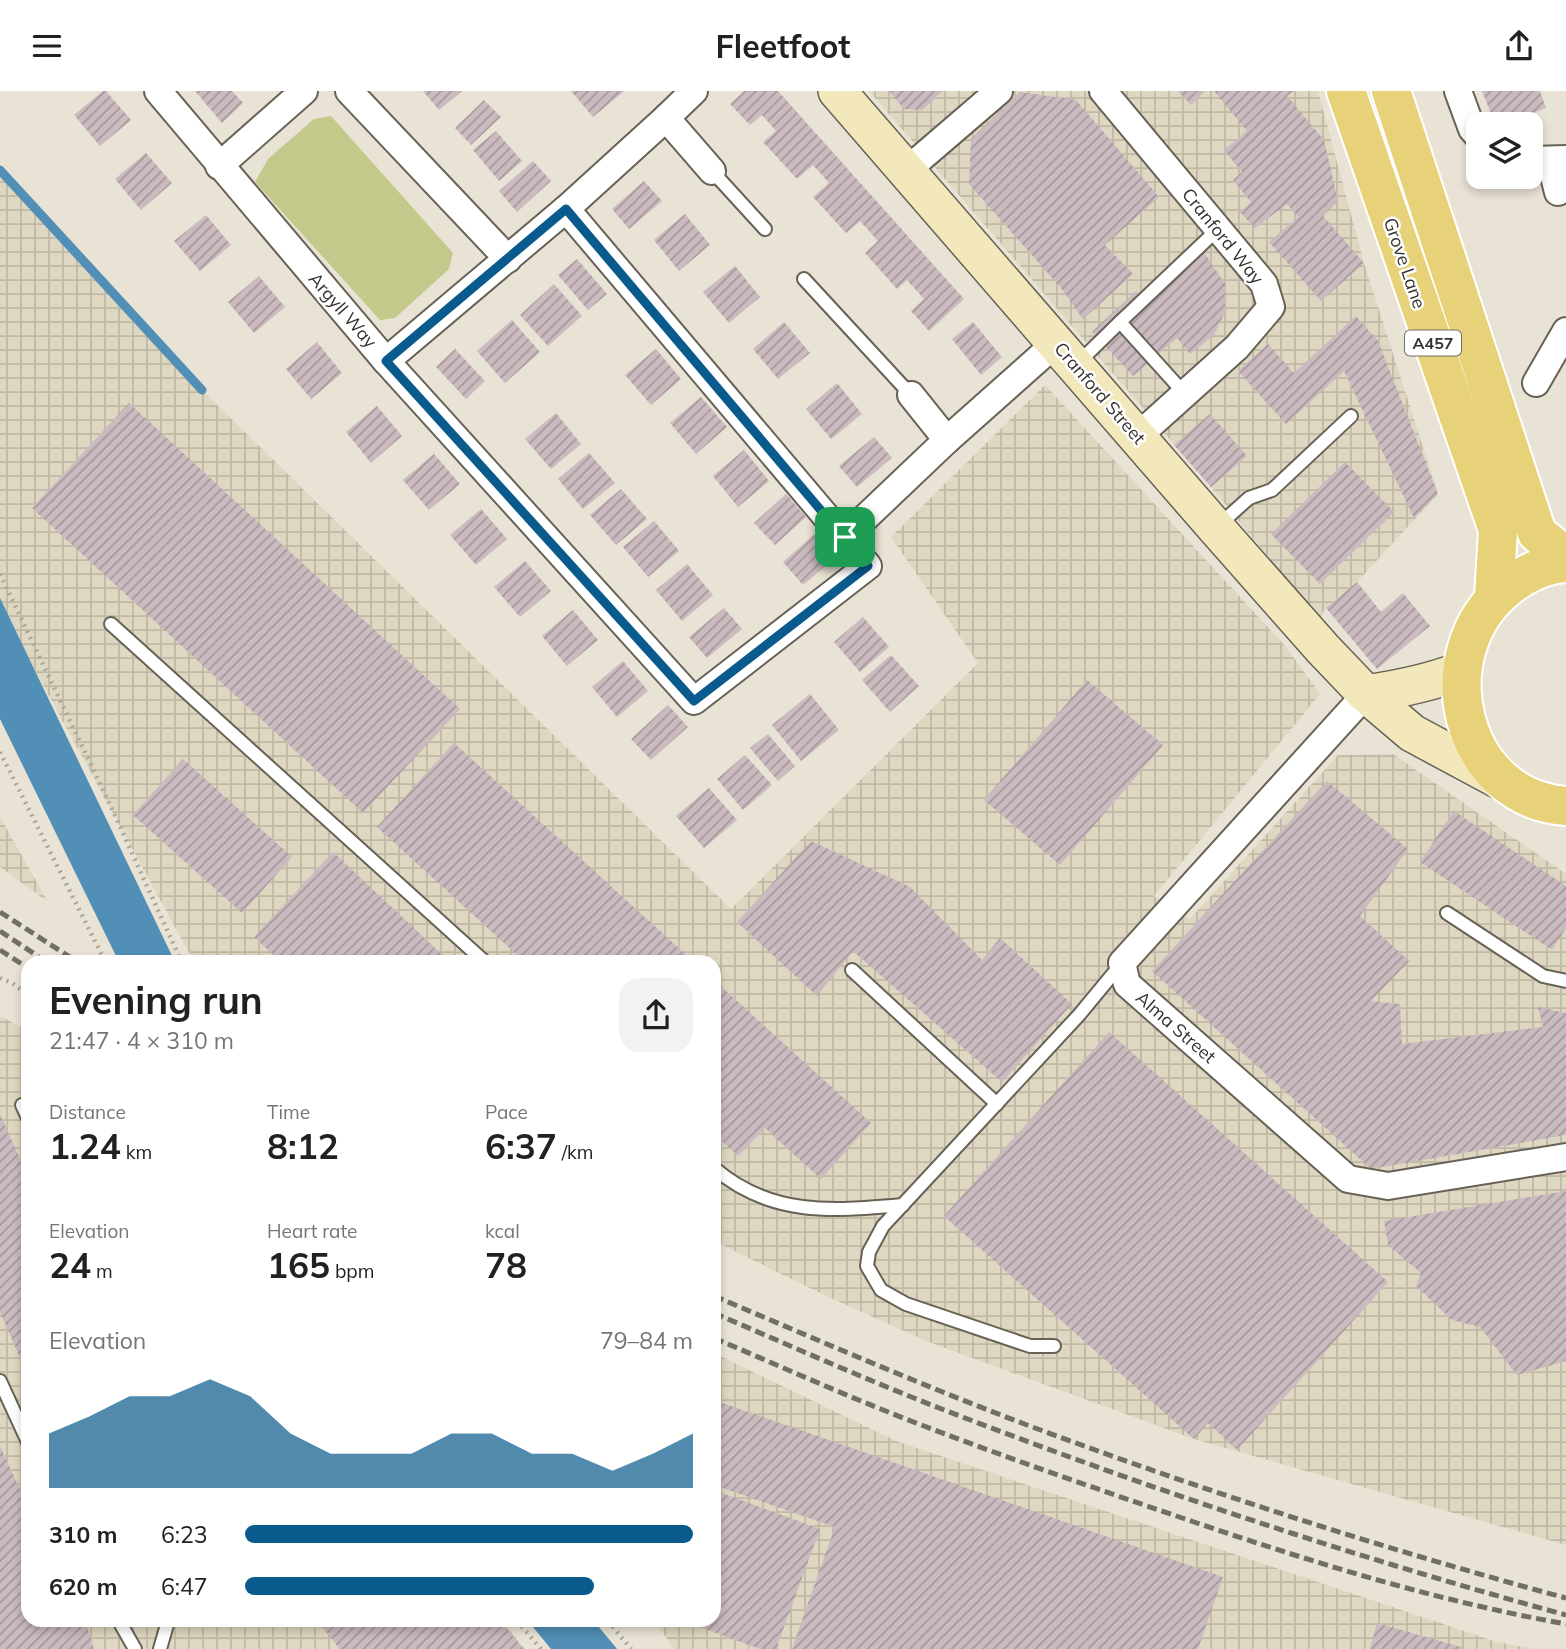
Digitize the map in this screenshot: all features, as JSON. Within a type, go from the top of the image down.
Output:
[{"type":"main road","name":"Cranford Street","points":[[837,91],[1323,649],[1366,694],[1412,733],[1511,786]]},
{"type":"main road","name":"Grove Lane","points":[[1346,91],[1498,530],[1494,598]]},
{"type":"main road","name":"A457","points":[[1391,91],[1537,533],[1566,554]]},
{"type":"main road","points":[[1566,563],[1549,564],[1523,576],[1494,598],[1471,633],[1460,671],[1462,707],[1469,734],[1490,765],[1511,786],[1547,805],[1566,806]]},
{"type":"main road","points":[[1366,694],[1404,688],[1460,671]]},
{"type":"street","name":"Argyll Way","points":[[158,91],[386,361],[694,701],[868,566],[845,537]]},
{"type":"street","points":[[219,166],[304,91]]},
{"type":"street","points":[[349,91],[508,259]]},
{"type":"street","points":[[386,361],[566,209],[694,91]]},
{"type":"street","points":[[907,170],[999,91]]},
{"type":"street","name":"Cranford Way","points":[[1103,91],[1264,284],[1271,307],[1237,347],[1138,436]]},
{"type":"street","points":[[1458,91],[1466,112]]},
{"type":"street","points":[[666,118],[712,171]]},
{"type":"street","points":[[1549,160],[1558,193]]},
{"type":"street","points":[[566,209],[845,537],[947,440],[1066,354]]},
{"type":"street","points":[[1536,383],[1566,331]]},
{"type":"street","points":[[911,395],[947,440]]},
{"type":"street","points":[[1122,963],[1366,694]]},
{"type":"street","name":"Alma Street","points":[[1122,963],[1127,985],[1348,1179],[1388,1186],[1566,1157]]},
{"type":"lane","points":[[712,171],[765,229]]},
{"type":"lane","points":[[1066,354],[1120,322],[1218,229]]},
{"type":"lane","points":[[804,279],[911,395]]},
{"type":"lane","points":[[1120,322],[1185,394]]},
{"type":"lane","points":[[1216,527],[1249,498],[1272,490],[1351,416]]},
{"type":"lane","points":[[111,624],[477,955]]},
{"type":"lane","points":[[1447,913],[1543,976],[1566,981]]},
{"type":"lane","points":[[1054,1346],[1030,1346],[906,1304],[881,1290],[867,1266],[869,1252],[883,1226],[1080,1015],[1122,963]]},
{"type":"lane","points":[[852,970],[997,1104]]},
{"type":"lane","points":[[721,1174],[762,1199],[838,1211],[903,1205]]},
{"type":"lane","points":[[0,1381],[21,1427]]},
{"type":"lane","points":[[122,1627],[135,1649]]},
{"type":"lane","points":[[160,1649],[166,1627]]},
{"type":"path","points":[[0,574],[178,955]]},
{"type":"path","points":[[0,752],[102,955]]},
{"type":"path","points":[[0,978],[21,990]]},
{"type":"path","points":[[522,1627],[541,1649]]},
{"type":"path","points":[[613,1627],[631,1649]]},
{"type":"shaded area","points":[[869,91],[1318,91],[1364,263],[1438,494],[1357,582],[1326,608],[1319,619],[1211,487]]},
{"type":"shaded area","points":[[0,170],[202,390],[731,909],[978,663],[891,537],[1045,385],[1286,647],[1320,694],[1154,896],[1190,919],[1338,755],[1393,754],[1566,874],[1566,1545],[1194,1439],[926,1341],[721,1244],[721,955],[190,955],[0,602]]},
{"type":"shaded area","points":[[0,817],[48,902],[0,867]]},
{"type":"shaded area","points":[[0,1016],[21,1027],[21,1627],[507,1627],[525,1649],[0,1649]]},
{"type":"shaded area","points":[[721,1356],[896,1441],[1497,1642],[1534,1649],[674,1649],[659,1627],[721,1627]]},
{"type":"green space","points":[[331,116],[453,253],[449,269],[395,318],[380,320],[255,182],[268,159],[314,119]]},
{"type":"water","points":[[0,598],[172,955],[116,955],[0,719]]},
{"type":"water","points":[[533,1627],[599,1627],[617,1649],[551,1649]]},
{"type":"building","points":[[106,91],[131,120],[100,146],[74,115]]},
{"type":"building","points":[[195,91],[232,91],[243,103],[222,123]]},
{"type":"building","points":[[423,91],[462,91],[439,110]]},
{"type":"building","points":[[571,91],[624,91],[593,117]]},
{"type":"building","points":[[744,91],[778,91],[964,299],[929,331],[911,311],[924,299],[907,280],[897,289],[865,253],[878,241],[860,221],[846,233],[813,197],[829,183],[813,165],[797,179],[763,142],[776,131],[762,115],[750,125],[730,104]]},
{"type":"building","points":[[889,91],[943,91],[922,110],[904,109]]},
{"type":"building","points":[[1178,91],[1205,91],[1191,105]]},
{"type":"building","points":[[1214,91],[1294,91],[1287,96],[1324,140],[1338,201],[1323,216],[1364,263],[1321,301],[1269,242],[1298,217],[1287,204],[1255,228],[1240,212],[1251,202],[1233,180],[1242,172],[1224,150],[1247,131]]},
{"type":"building","points":[[1482,91],[1540,91],[1546,108],[1536,112],[1490,112]]},
{"type":"building","points":[[1020,92],[1076,100],[1159,197],[1105,245],[1133,274],[1083,319],[1061,288],[969,184],[971,139]]},
{"type":"building","points":[[484,100],[501,117],[471,145],[455,128]]},
{"type":"building","points":[[496,131],[522,161],[499,181],[473,150]]},
{"type":"building","points":[[146,153],[172,183],[141,210],[115,179]]},
{"type":"building","points":[[533,161],[551,181],[517,212],[499,191]]},
{"type":"building","points":[[644,181],[662,201],[629,229],[612,209]]},
{"type":"building","points":[[685,214],[710,245],[679,271],[654,240]]},
{"type":"building","points":[[206,215],[231,245],[200,271],[174,241]]},
{"type":"building","points":[[1202,249],[1225,284],[1225,312],[1214,335],[1190,354],[1177,338],[1133,376],[1092,332],[1136,291],[1146,301]]},
{"type":"building","points":[[577,259],[607,294],[588,310],[558,275]]},
{"type":"building","points":[[735,266],[760,297],[729,323],[703,292]]},
{"type":"building","points":[[259,276],[285,307],[254,333],[228,302]]},
{"type":"building","points":[[554,284],[582,316],[548,346],[520,315]]},
{"type":"building","points":[[1356,316],[1378,341],[1438,494],[1414,518],[1344,371],[1286,424],[1238,371],[1268,344],[1294,373]]},
{"type":"building","points":[[512,320],[540,352],[505,383],[477,351]]},
{"type":"building","points":[[784,322],[810,353],[778,379],[753,349]]},
{"type":"building","points":[[973,322],[1002,357],[981,375],[952,339]]},
{"type":"building","points":[[317,342],[342,373],[311,399],[286,369]]},
{"type":"building","points":[[455,349],[485,381],[466,399],[436,367]]},
{"type":"building","points":[[656,349],[681,379],[651,405],[625,375]]},
{"type":"building","points":[[837,383],[862,414],[831,439],[806,409]]},
{"type":"building","points":[[701,397],[727,427],[696,454],[670,423]]},
{"type":"building","points":[[129,403],[460,709],[363,813],[32,508]]},
{"type":"building","points":[[377,406],[402,436],[371,463],[346,432]]},
{"type":"building","points":[[556,413],[581,444],[551,469],[525,439]]},
{"type":"building","points":[[1210,414],[1247,456],[1211,487],[1174,445]]},
{"type":"building","points":[[874,437],[892,458],[857,487],[839,466]]},
{"type":"building","points":[[744,450],[769,481],[738,507],[713,476]]},
{"type":"building","points":[[589,453],[615,483],[583,509],[558,479]]},
{"type":"building","points":[[434,454],[460,484],[429,510],[403,480]]},
{"type":"building","points":[[1345,462],[1394,512],[1320,584],[1271,534]]},
{"type":"building","points":[[621,489],[647,519],[616,545],[590,515]]},
{"type":"building","points":[[786,494],[806,517],[775,545],[754,523]]},
{"type":"building","points":[[481,509],[507,539],[476,565],[450,535]]},
{"type":"building","points":[[654,521],[679,551],[648,577],[623,547]]},
{"type":"building","points":[[818,531],[839,555],[803,585],[783,562]]},
{"type":"building","points":[[525,561],[551,591],[520,617],[494,587]]},
{"type":"building","points":[[687,564],[713,595],[682,621],[656,590]]},
{"type":"building","points":[[1357,582],[1381,612],[1403,593],[1430,626],[1377,669],[1326,608]]},
{"type":"building","points":[[724,608],[742,629],[707,658],[689,637]]},
{"type":"building","points":[[573,610],[598,640],[567,666],[542,636]]},
{"type":"building","points":[[863,617],[889,647],[860,672],[834,642]]},
{"type":"building","points":[[891,655],[919,686],[890,712],[862,680]]},
{"type":"building","points":[[623,661],[648,691],[617,717],[592,687]]},
{"type":"building","points":[[1087,680],[1163,745],[1060,865],[984,800]]},
{"type":"building","points":[[810,694],[839,730],[801,761],[772,725]]},
{"type":"building","points":[[668,705],[688,727],[651,760],[631,739]]},
{"type":"building","points":[[768,734],[795,766],[778,781],[750,748]]},
{"type":"building","points":[[454,743],[686,955],[517,955],[377,827]]},
{"type":"building","points":[[745,755],[772,785],[743,810],[717,779]]},
{"type":"building","points":[[183,759],[292,857],[242,913],[133,815]]},
{"type":"building","points":[[1327,781],[1408,849],[1360,916],[1409,961],[1371,1001],[1400,1004],[1402,1044],[1543,1027],[1538,1007],[1566,1013],[1566,1135],[1371,1169],[1152,971]]},
{"type":"building","points":[[709,788],[737,820],[704,848],[676,816]]},
{"type":"building","points":[[1454,811],[1566,886],[1566,928],[1552,950],[1420,862]]},
{"type":"building","points":[[811,841],[910,887],[982,960],[1000,938],[1072,1004],[1002,1082],[853,951],[817,996],[737,922]]},
{"type":"building","points":[[333,852],[442,955],[273,955],[254,937]]},
{"type":"building","points":[[721,986],[871,1123],[821,1179],[765,1128],[738,1156],[721,1140]]},
{"type":"building","points":[[1109,1032],[1388,1282],[1237,1450],[1208,1423],[1194,1439],[944,1216]]},
{"type":"building","points":[[0,1114],[21,1161],[21,1360],[0,1312]]},
{"type":"building","points":[[1566,1191],[1566,1361],[1517,1375],[1480,1327],[1452,1320],[1416,1286],[1421,1273],[1388,1245],[1384,1221]]},
{"type":"building","points":[[721,1402],[1223,1577],[1198,1649],[792,1649],[835,1527],[721,1487]]},
{"type":"building","points":[[0,1446],[21,1492],[21,1627],[87,1627],[94,1649],[0,1649]]},
{"type":"building","points":[[721,1493],[820,1529],[776,1649],[760,1649],[700,1627],[721,1627]]},
{"type":"building","points":[[1377,1623],[1464,1648],[1464,1649],[1370,1649]]},
{"type":"building","points":[[322,1627],[506,1627],[524,1649],[340,1649]]},
{"type":"waterway","points":[[0,170],[202,390]]},
{"type":"railway","points":[[0,912],[67,955]]},
{"type":"railway","points":[[0,931],[36,955]]},
{"type":"railway","points":[[0,950],[21,964]]},
{"type":"railway","points":[[721,1299],[948,1394],[1094,1449],[1227,1496],[1362,1539],[1566,1598]]},
{"type":"railway","points":[[721,1316],[973,1421],[1119,1475],[1341,1549],[1566,1615]]},
{"type":"railway","points":[[721,1341],[924,1426],[1194,1522],[1424,1593],[1566,1624]]},
{"type":"route","points":[[566,209],[845,537],[868,566],[694,701],[386,361],[566,209]]}]
